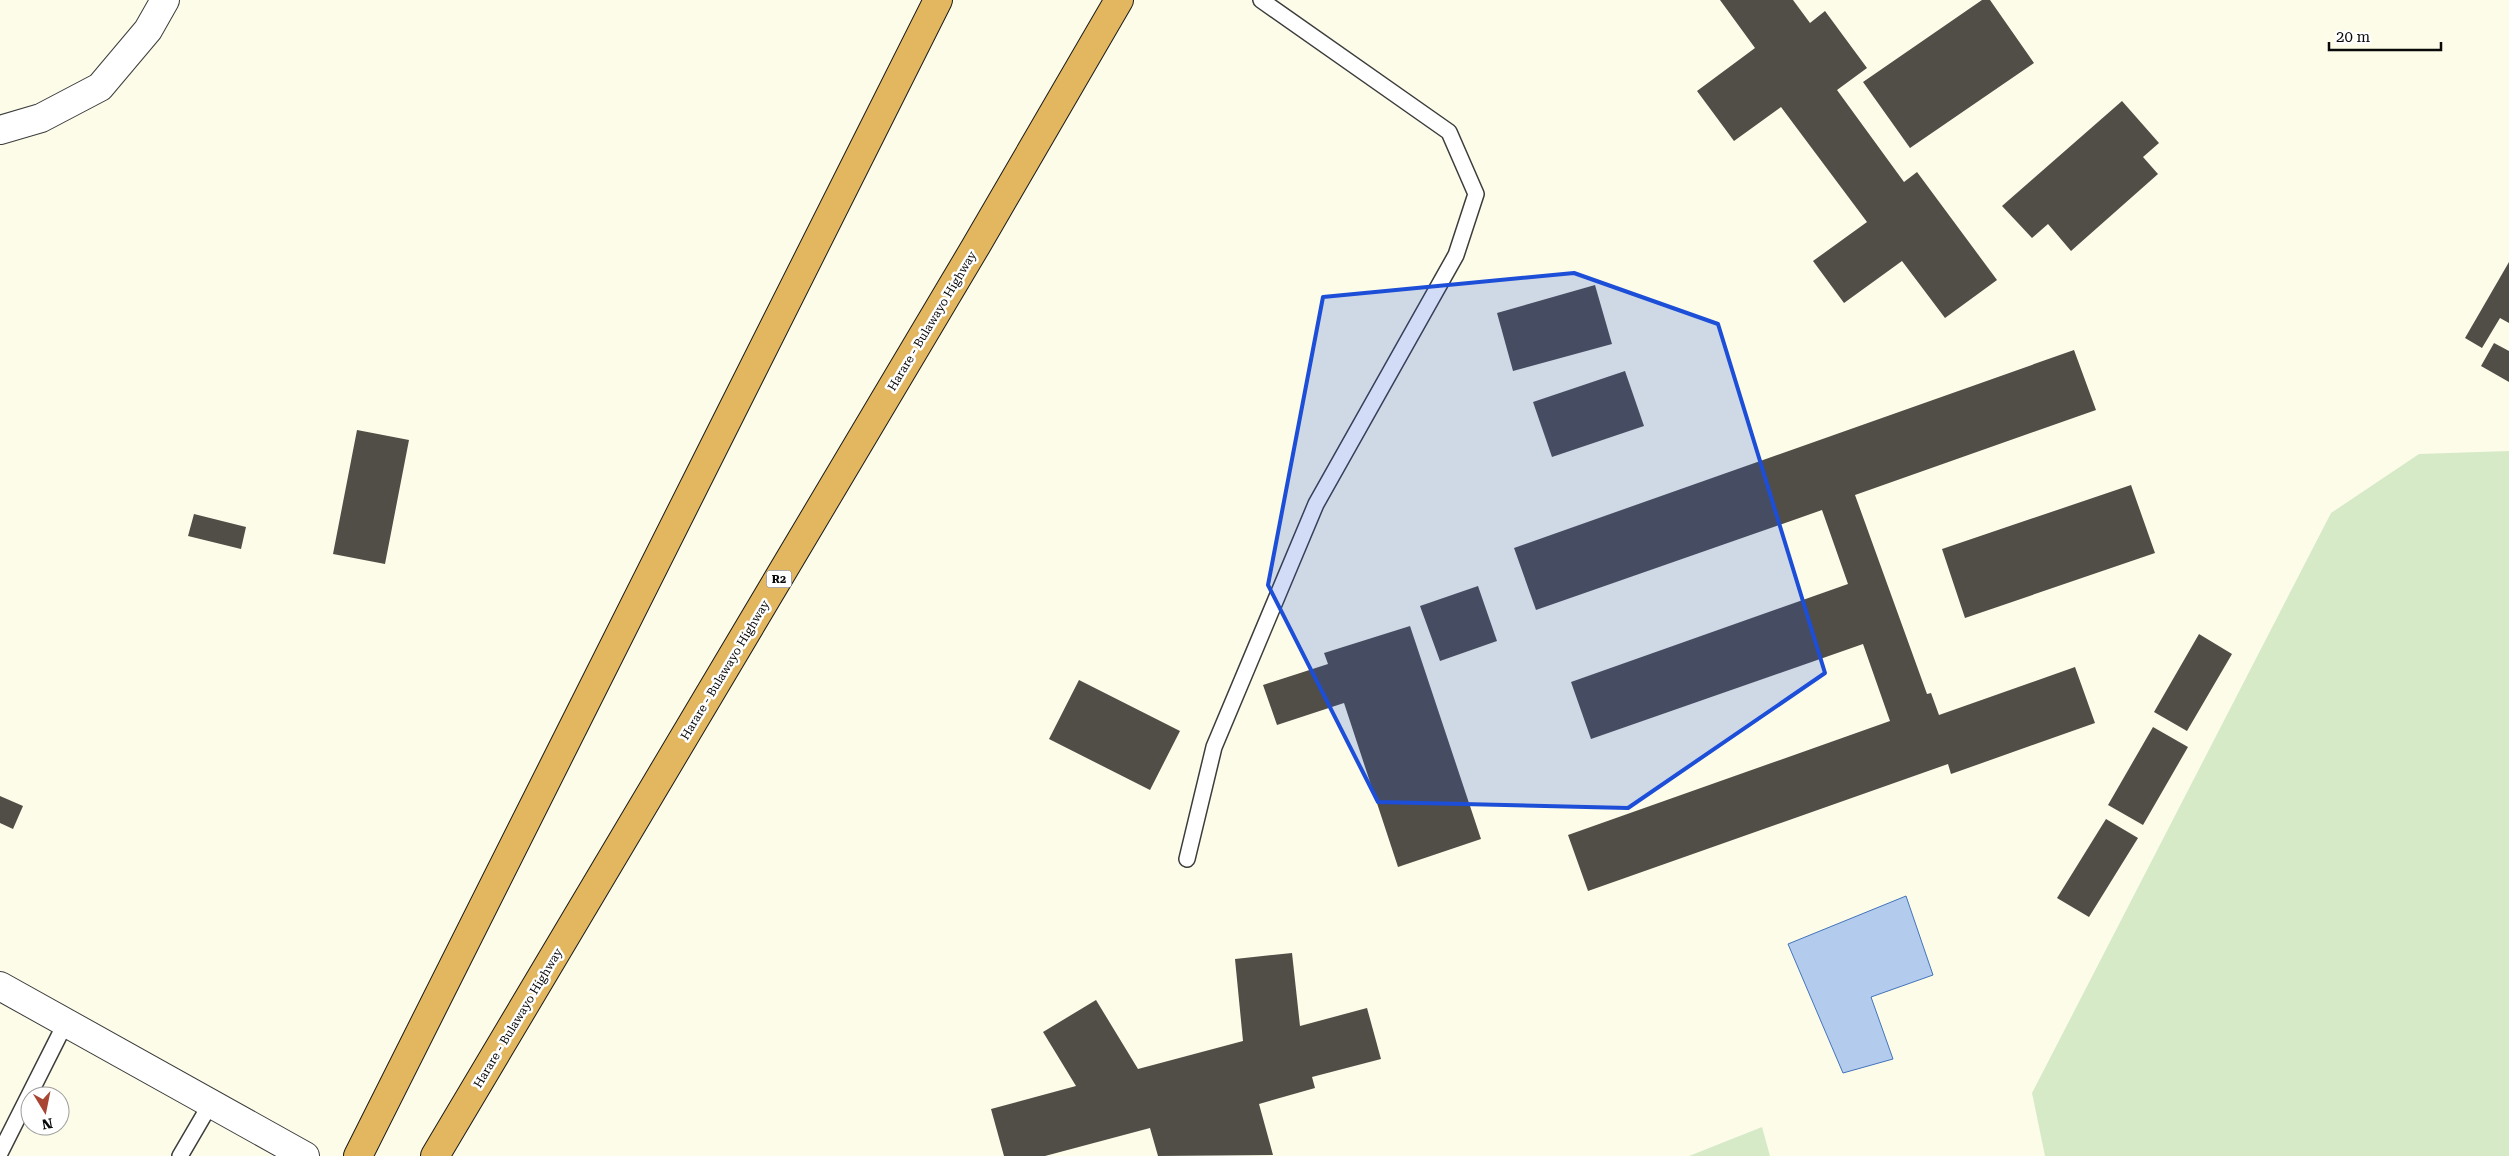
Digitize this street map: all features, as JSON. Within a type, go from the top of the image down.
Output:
[{"type":"highway","points":[[358,1156],[938,0]]},
{"type":"highway","name":"Harare - Bulawayo Highway","points":[[435,1156],[976,246],[1119,0]]},
{"type":"street","points":[[0,130],[41,118],[100,87],[148,30],[165,0]]},
{"type":"street","points":[[0,986],[305,1156]]},
{"type":"lane","points":[[1187,859],[1214,747],[1316,504],[1456,255],[1476,194],[1449,132],[1261,0]]},
{"type":"lane","points":[[0,1153],[66,1022]]},
{"type":"lane","points":[[180,1156],[211,1103]]},
{"type":"highlighted area","points":[[1574,273],[1718,324],[1825,673],[1628,808],[1378,802],[1268,585],[1323,297]]},
{"type":"green space","points":[[2509,451],[2509,1156],[2045,1156],[2032,1093],[2331,513],[2419,454]]},
{"type":"green space","points":[[1762,1127],[1770,1156],[1689,1156]]},
{"type":"water","points":[[1906,896],[1933,975],[1871,997],[1893,1059],[1843,1073],[1788,944]]},
{"type":"building","points":[[1720,0],[1793,0],[1810,23],[1825,11],[1867,68],[1837,90],[1904,182],[1917,172],[1997,280],[1945,318],[1902,261],[1844,303],[1813,261],[1867,222],[1781,107],[1734,141],[1697,91],[1755,48]]},
{"type":"building","points":[[1982,0],[1990,0],[2034,63],[1910,148],[1863,82]]},
{"type":"building","points":[[2122,101],[2159,143],[2143,157],[2158,174],[2071,251],[2048,224],[2032,238],[2002,206]]},
{"type":"building","points":[[2509,262],[2509,323],[2500,318],[2482,348],[2465,338]]},
{"type":"building","points":[[1595,285],[1612,344],[1513,371],[1497,313]]},
{"type":"building","points":[[2494,343],[2509,351],[2509,382],[2481,366]]},
{"type":"building","points":[[2074,350],[2096,410],[1855,495],[1927,694],[1931,693],[1939,715],[2075,667],[2095,723],[1951,774],[1948,764],[1588,891],[1568,835],[1890,721],[1863,644],[1591,739],[1571,682],[1848,584],[1822,510],[1536,610],[1514,548]]},
{"type":"building","points":[[1625,371],[1644,426],[1552,457],[1533,402]]},
{"type":"building","points":[[357,430],[409,440],[385,564],[333,554]]},
{"type":"building","points":[[2131,485],[2155,553],[1965,618],[1942,549]]},
{"type":"building","points":[[194,514],[246,527],[241,549],[188,536]]},
{"type":"building","points":[[1478,586],[1497,641],[1440,661],[1420,606]]},
{"type":"building","points":[[1410,626],[1481,839],[1398,867],[1344,703],[1277,725],[1263,685],[1328,664],[1324,653]]},
{"type":"building","points":[[2199,634],[2232,654],[2187,731],[2154,712]]},
{"type":"building","points":[[1079,680],[1180,731],[1150,790],[1049,739]]},
{"type":"building","points":[[2153,727],[2188,747],[2143,825],[2108,805]]},
{"type":"building","points":[[0,796],[23,806],[13,829],[0,823]]},
{"type":"building","points":[[2106,819],[2138,838],[2089,917],[2057,898]]},
{"type":"building","points":[[1292,953],[1300,1026],[1367,1008],[1381,1059],[1312,1077],[1315,1088],[1259,1104],[1273,1155],[1158,1156],[1150,1128],[1045,1156],[1004,1156],[991,1109],[1076,1086],[1043,1032],[1096,1000],[1138,1069],[1243,1041],[1235,959]]}]
